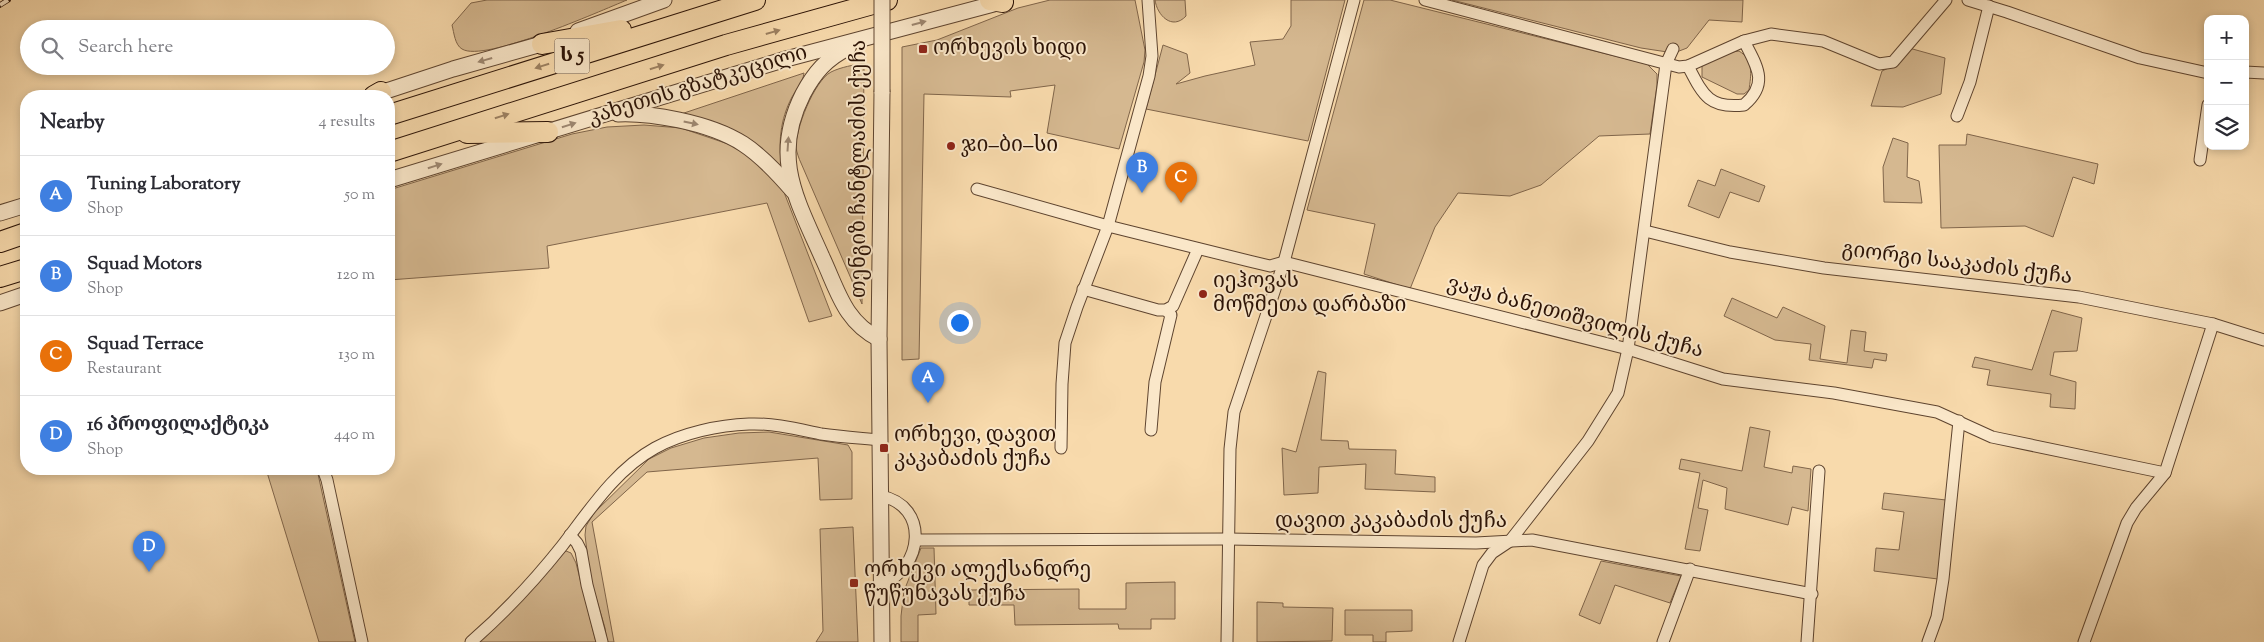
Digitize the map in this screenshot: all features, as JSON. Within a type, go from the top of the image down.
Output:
[{"type":"highway","name":"ს 5","points":[[395,113],[756,0]]},
{"type":"highway","name":"კახეთის გზატკეცილი","points":[[395,150],[726,46],[887,0]]},
{"type":"highway","points":[[542,44],[704,15]]},
{"type":"highway","points":[[447,133],[548,132]]},
{"type":"highway","points":[[0,242],[20,235]]},
{"type":"highway","points":[[2,276],[20,271]]},
{"type":"highway","points":[[2,276],[20,274]]},
{"type":"street","points":[[390,90],[453,69],[542,44],[664,0]]},
{"type":"street","name":"თენგიზ ჩანტლაძის ქუჩა","points":[[882,0],[879,339],[882,642]]},
{"type":"street","points":[[1061,448],[1066,343],[1083,289],[1108,226],[1151,66],[1148,0]]},
{"type":"street","points":[[1227,642],[1230,449],[1234,412],[1284,262],[1354,0]]},
{"type":"street","points":[[1425,0],[1679,67],[1688,66],[1744,41],[1771,34],[1823,41],[1879,64],[1886,64],[1892,62],[1946,0]]},
{"type":"street","points":[[1968,0],[2140,58],[2204,72]]},
{"type":"street","points":[[2007,12],[2012,0]]},
{"type":"street","name":"კახეთის გზატკეცილი","points":[[395,178],[741,72],[1001,1]]},
{"type":"street","points":[[1956,116],[1970,82],[1989,6]]},
{"type":"street","name":"თენგიზ ჩანტლაძის ქუჩა","points":[[872,36],[830,58],[818,70],[803,94],[794,115],[787,144],[788,162],[794,192],[849,315],[866,332],[879,339]]},
{"type":"street","points":[[1688,66],[1701,92],[1710,100],[1720,105],[1744,105],[1757,91],[1760,78],[1744,41]]},
{"type":"street","points":[[1459,642],[1483,565],[1492,553],[1510,541],[1588,441],[1618,393],[1628,349],[1666,64],[1673,49]]},
{"type":"street","points":[[2249,72],[2264,73]]},
{"type":"street","name":"თენგიზ ჩანტლაძის ქუჩა","points":[[591,118],[633,113],[665,117],[700,125],[727,134],[762,157],[794,192]]},
{"type":"street","points":[[2200,160],[2204,132]]},
{"type":"street","name":"ვაჟა ბანეთიშვილის ქუჩა","points":[[977,189],[1198,249],[1270,266],[1284,262],[1628,349],[1723,379],[1834,393],[1937,412],[1992,437],[2165,473]]},
{"type":"street","points":[[0,212],[20,207]]},
{"type":"street","name":"გიორგი სააკაძის ქუჩა","points":[[1645,231],[1730,252],[1814,266],[2079,297],[2213,324],[2264,340]]},
{"type":"street","points":[[1083,289],[1148,308],[1166,310],[1173,306],[1198,249]]},
{"type":"street","points":[[0,303],[20,296]]},
{"type":"street","points":[[1151,430],[1155,382],[1171,316],[1166,310]]},
{"type":"street","points":[[2084,642],[2127,523],[2136,508],[2165,473],[2213,324]]},
{"type":"street","points":[[1928,642],[1937,617],[1943,579],[1959,421]]},
{"type":"street","points":[[470,642],[511,602],[570,536],[612,483],[654,448],[673,439],[699,432],[751,424],[777,425],[840,437],[881,440]]},
{"type":"street","points":[[1807,642],[1812,594],[1819,471]]},
{"type":"street","points":[[325,475],[362,642]]},
{"type":"street","points":[[881,496],[892,498],[906,510],[915,531],[916,540],[905,567],[893,580],[882,584]]},
{"type":"street","points":[[570,536],[577,543],[580,551],[586,585],[602,642]]},
{"type":"street","name":"დავით კაკაბაძის ქუჩა","points":[[916,540],[1532,540],[1812,594]]},
{"type":"street","points":[[1663,642],[1690,569]]},
{"type":"shaded area","points":[[487,0],[627,0],[517,43],[493,49],[474,51],[462,49],[456,42],[452,25],[471,3]]},
{"type":"shaded area","points":[[1050,0],[1135,0],[1145,50],[1144,62],[1119,149],[1047,133],[1055,85],[1010,91],[1011,97],[924,94],[919,359],[902,360],[902,47],[937,40],[1018,8]]},
{"type":"shaded area","points":[[1155,0],[1185,0],[1186,16],[1176,22],[1166,19],[1156,6]]},
{"type":"shaded area","points":[[1291,0],[1345,0],[1308,141],[1146,109],[1163,45],[1187,54],[1190,73],[1176,84],[1255,65],[1250,42],[1283,39],[1291,26]]},
{"type":"shaded area","points":[[1364,0],[1390,0],[1647,64],[1657,74],[1650,134],[1599,136],[1541,185],[1510,196],[1458,193],[1435,227],[1410,289],[1364,274],[1375,224],[1307,210]]},
{"type":"shaded area","points":[[1452,0],[1743,0],[1742,22],[1709,20],[1687,48],[1674,53],[1641,48]]},
{"type":"shaded area","points":[[1909,48],[1945,58],[1941,94],[1903,107],[1871,106],[1882,71],[1895,65]]},
{"type":"shaded area","points":[[1739,51],[1747,59],[1750,68],[1749,90],[1744,94],[1737,94],[1702,77],[1702,66],[1710,60]]},
{"type":"shaded area","points":[[864,63],[862,304],[796,148],[802,118],[818,85],[831,72]]},
{"type":"shaded area","points":[[804,73],[785,114],[780,141],[782,169],[760,147],[737,132],[712,121],[681,114]]},
{"type":"shaded area","points":[[644,125],[681,128],[737,147],[766,168],[782,187],[832,316],[809,322],[767,203],[547,246],[549,268],[395,280],[395,188],[572,134],[607,127]]},
{"type":"shaded area","points":[[1967,134],[2098,164],[2094,184],[2073,177],[2053,237],[2025,226],[1941,228],[1939,145],[1966,145]]},
{"type":"shaded area","points":[[1893,138],[1908,143],[1907,177],[1919,181],[1922,203],[1884,202],[1883,167]]},
{"type":"shaded area","points":[[1721,169],[1765,186],[1759,202],[1730,192],[1719,218],[1688,206],[1698,180],[1715,186]]},
{"type":"shaded area","points":[[1732,298],[1777,318],[1783,307],[1825,326],[1820,359],[1847,363],[1851,330],[1866,332],[1864,351],[1887,354],[1886,361],[1874,359],[1872,368],[1809,360],[1811,344],[1775,340],[1724,316]]},
{"type":"shaded area","points":[[2052,310],[2082,318],[2077,351],[2054,352],[2050,375],[2076,382],[2075,409],[2050,407],[2051,394],[1987,385],[1990,370],[1972,367],[1975,357],[2032,370]]},
{"type":"shaded area","points":[[1318,371],[1326,373],[1321,440],[1348,441],[1349,449],[1396,450],[1395,474],[1435,477],[1435,492],[1365,489],[1366,464],[1319,467],[1318,493],[1284,495],[1282,448],[1296,452]]},
{"type":"shaded area","points":[[1750,427],[1770,431],[1764,467],[1792,473],[1793,466],[1811,469],[1808,511],[1792,507],[1788,525],[1725,509],[1727,488],[1703,480],[1698,508],[1708,510],[1700,551],[1685,549],[1700,473],[1679,469],[1681,459],[1742,471]]},
{"type":"shaded area","points":[[769,432],[848,445],[852,452],[852,499],[820,500],[818,458],[647,472],[592,522],[614,642],[607,642],[605,628],[590,577],[585,535],[586,526],[594,513],[649,459],[671,448],[704,438],[739,433]]},
{"type":"shaded area","points":[[268,475],[318,475],[355,642],[319,642]]},
{"type":"shaded area","points":[[1884,493],[1946,500],[1938,579],[1874,571],[1876,548],[1899,550],[1904,512],[1882,509]]},
{"type":"shaded area","points":[[853,527],[858,642],[816,642],[823,631],[820,529]]},
{"type":"shaded area","points":[[921,548],[934,548],[936,614],[918,615],[918,642],[901,642],[901,616],[904,591]]},
{"type":"shaded area","points":[[566,551],[571,553],[576,563],[596,642],[477,642]]},
{"type":"shaded area","points":[[1601,561],[1681,576],[1670,603],[1615,585],[1600,624],[1579,615]]},
{"type":"shaded area","points":[[1175,582],[1175,619],[1151,619],[1151,629],[1119,629],[1118,624],[1015,625],[1014,605],[969,605],[969,590],[1079,589],[1079,609],[1126,609],[1126,583]]},
{"type":"shaded area","points":[[1257,602],[1283,603],[1283,607],[1333,608],[1332,641],[1257,642]]},
{"type":"shaded area","points":[[1345,610],[1412,610],[1412,631],[1386,632],[1386,642],[1373,642],[1373,635],[1345,635]]},
{"type":"railway","points":[[0,5],[8,0]]},
{"type":"place","name":"ორხევის ხიდი","points":[[923,49]]},
{"type":"place","name":"ჯი–ბი–სი","points":[[951,146]]},
{"type":"place","name":"Squad Motors","points":[[1142,193]]},
{"type":"place","name":"Squad Terrace","points":[[1181,203]]},
{"type":"place","name":"იეჰოვას მოწმეთა დარბაზი","points":[[1203,294]]},
{"type":"place","name":"Tuning Laboratory","points":[[928,403]]},
{"type":"place","name":"ორხევი, დავით კაკაბაძის ქუჩა","points":[[884,448]]},
{"type":"place","name":"16 პროფილაქტიკა","points":[[149,572]]},
{"type":"place","name":"ორხევი ალექსანდრე წუწუნავას ქუჩა","points":[[854,583]]}]
